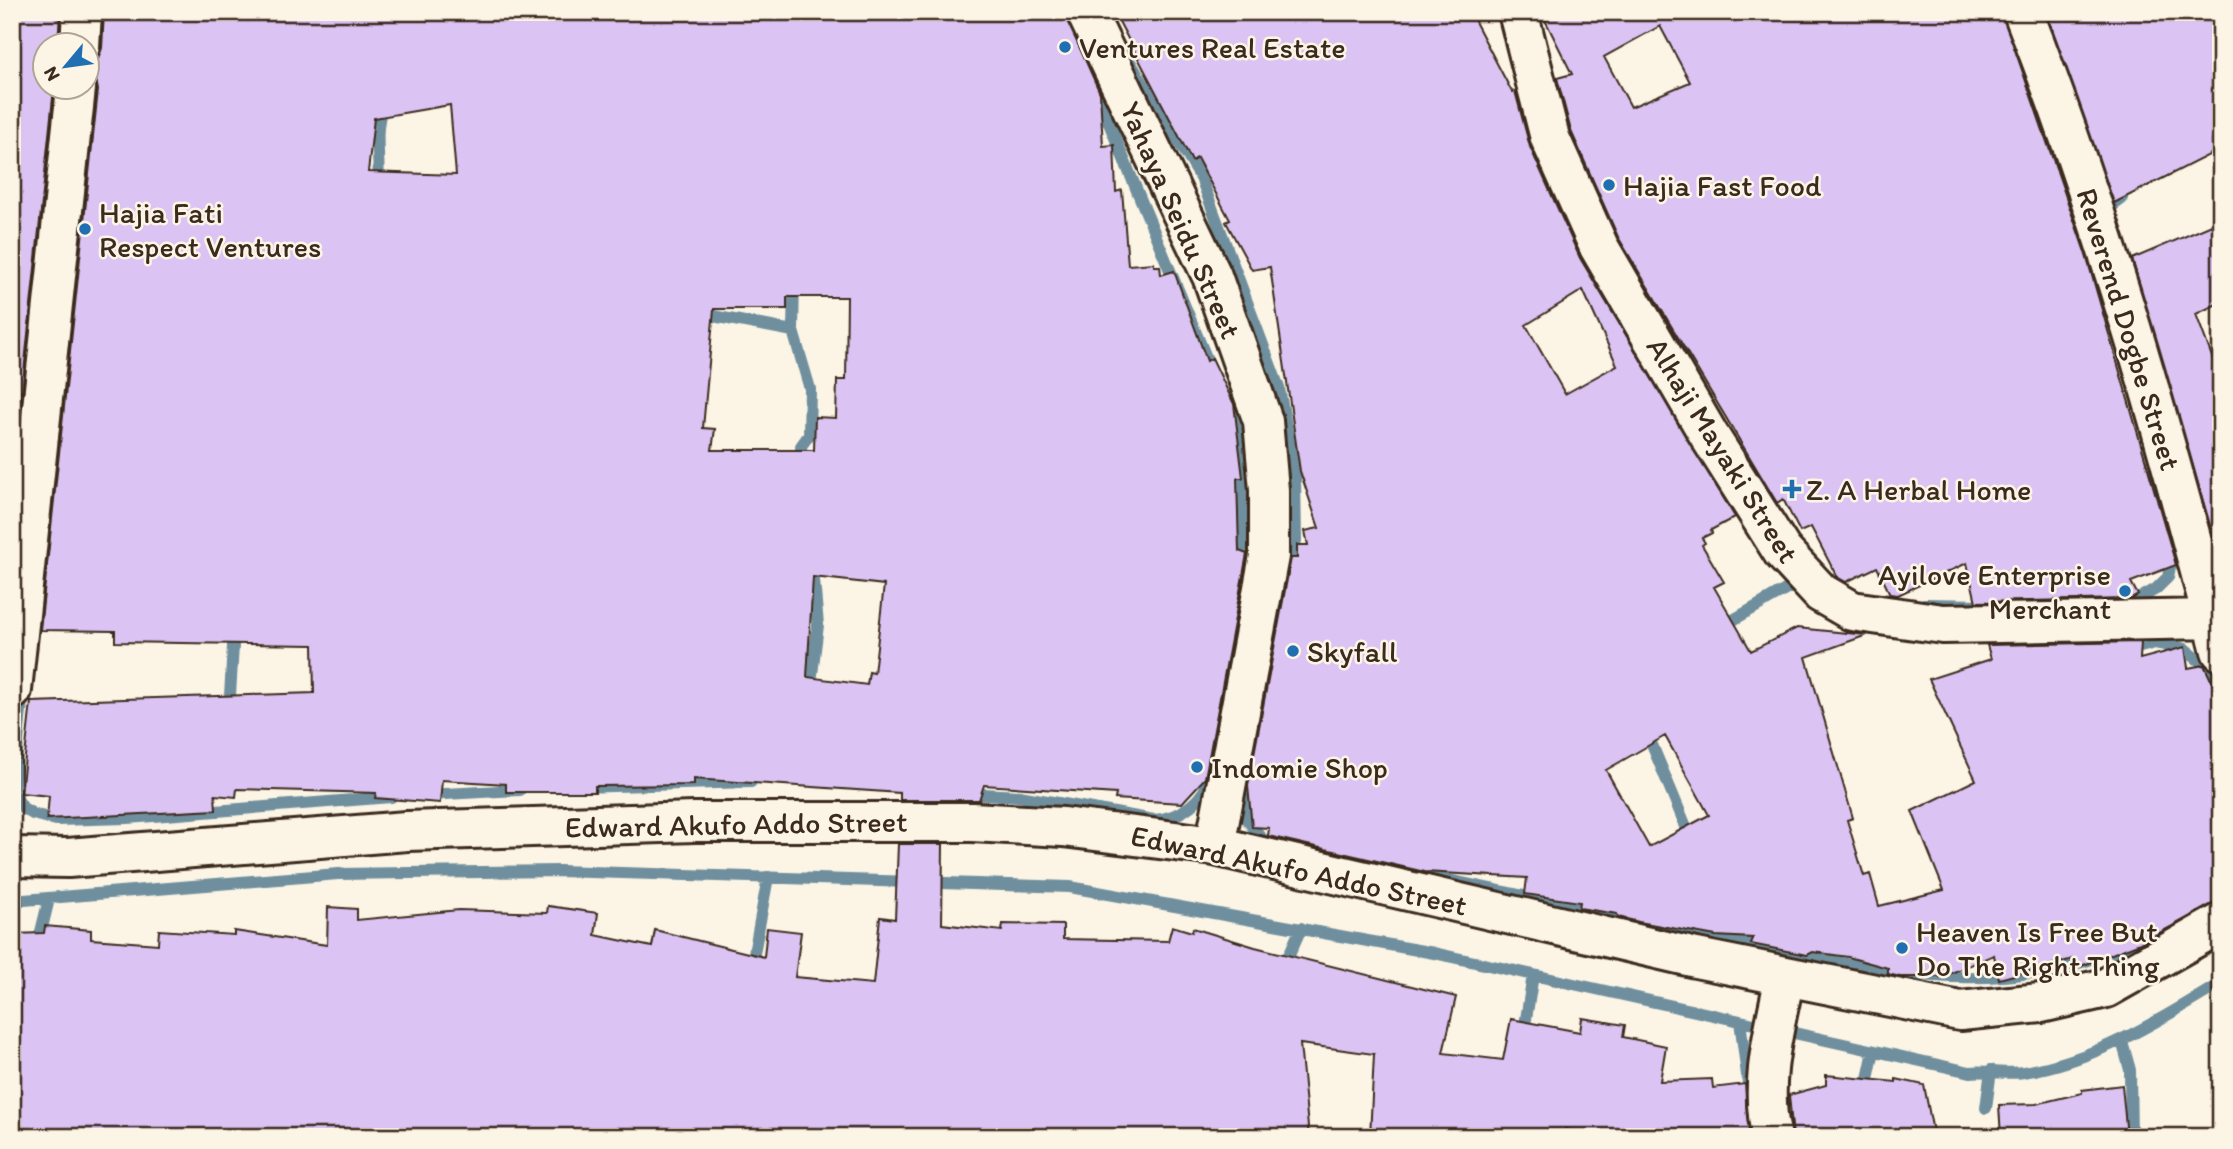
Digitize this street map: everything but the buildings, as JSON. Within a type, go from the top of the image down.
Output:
[{"type":"street","points":[[81,32],[82,12]]},
{"type":"street","name":"Yahaya Seidu Street","points":[[1086,12],[1212,276],[1263,421],[1269,490],[1269,556],[1214,846]]},
{"type":"street","name":"Alhaji Mayaki Street","points":[[1518,12],[1550,138],[1599,247],[1710,437],[1775,540],[1821,593],[1852,611],[1943,624],[2217,635]]},
{"type":"street","name":"Reverend Dogbe Street","points":[[2023,12],[2059,106],[2099,226],[2155,409],[2217,635]]},
{"type":"street","points":[[12,690],[75,102]]},
{"type":"street","name":"Edward Akufo Addo Street","points":[[12,857],[68,858],[407,831],[695,822],[972,822],[1063,827],[1214,846],[1683,955],[1781,994],[1960,1011],[2042,1003],[2106,988],[2221,923]]},
{"type":"street","points":[[1772,1137],[1769,1124],[1769,1056],[1781,994]]},
{"type":"waterway","points":[[1124,52],[1201,178],[1279,388],[1295,474],[1296,540],[1291,574]]},
{"type":"waterway","points":[[1094,87],[1213,374]]},
{"type":"waterway","points":[[378,186],[378,124],[384,102]]},
{"type":"waterway","points":[[2055,168],[2092,266]]},
{"type":"waterway","points":[[2107,210],[2122,199]]},
{"type":"waterway","points":[[794,281],[793,331],[810,389],[809,435],[801,446],[802,464]]},
{"type":"waterway","points":[[12,490],[35,292]]},
{"type":"waterway","points":[[697,313],[793,331]]},
{"type":"waterway","points":[[1230,410],[1243,451],[1241,568]]},
{"type":"waterway","points":[[2120,605],[2128,605],[2156,589],[2168,577],[2173,551],[2153,471]]},
{"type":"waterway","points":[[810,691],[818,625],[814,580]]},
{"type":"waterway","points":[[1721,627],[1794,585]]},
{"type":"waterway","points":[[1218,727],[1237,603]]},
{"type":"waterway","points":[[1924,604],[1986,605]]},
{"type":"waterway","points":[[1267,661],[1282,615]]},
{"type":"waterway","points":[[229,712],[234,629]]},
{"type":"waterway","points":[[2097,636],[2133,649],[2155,643],[2185,649],[2201,662],[2221,701]]},
{"type":"waterway","points":[[23,690],[13,793],[23,808],[33,814],[56,820],[128,818],[391,797]]},
{"type":"waterway","points":[[1645,728],[1692,841]]},
{"type":"waterway","points":[[1251,748],[1246,818],[1263,840],[1276,842]]},
{"type":"waterway","points":[[965,793],[1019,796],[1154,820],[1174,816],[1191,806],[1204,791],[1211,772]]},
{"type":"waterway","points":[[580,787],[751,782]]},
{"type":"waterway","points":[[427,795],[520,790]]},
{"type":"waterway","points":[[1318,851],[1365,862]]},
{"type":"waterway","points":[[1396,869],[1632,919]]},
{"type":"waterway","points":[[12,901],[338,874],[559,871],[1070,887],[1434,953],[1970,1072],[2024,1072],[2077,1058],[2127,1037],[2221,983]]},
{"type":"waterway","points":[[751,970],[768,877]]},
{"type":"waterway","points":[[37,948],[49,899]]},
{"type":"waterway","points":[[2202,913],[2221,901]]},
{"type":"waterway","points":[[1653,924],[1857,966],[1934,976],[2010,976],[2089,960]]},
{"type":"waterway","points":[[1282,971],[1301,928]]},
{"type":"waterway","points":[[2113,952],[2165,935]]},
{"type":"waterway","points":[[1523,1038],[1533,975]]},
{"type":"waterway","points":[[1740,1021],[1751,1106]]},
{"type":"waterway","points":[[2122,1041],[2130,1070],[2131,1137]]},
{"type":"waterway","points":[[1868,1079],[1874,1051]]},
{"type":"waterway","points":[[1986,1108],[1991,1070]]},
{"type":"place","name":"Ventures Real Estate","points":[[1065,47]]},
{"type":"place","name":"Hajia Fast Food","points":[[1609,185]]},
{"type":"place","name":"Hajia Fati Respect Ventures","points":[[85,229]]},
{"type":"place","name":"Z. A Herbal Home","points":[[1792,489]]},
{"type":"place","name":"Ayilove Enterprise Merchant","points":[[2125,591]]},
{"type":"place","name":"Skyfall","points":[[1293,651]]},
{"type":"place","name":"Indomie Shop","points":[[1197,767]]},
{"type":"place","name":"Heaven Is Free But Do The Right Thing","points":[[1902,948]]}]
